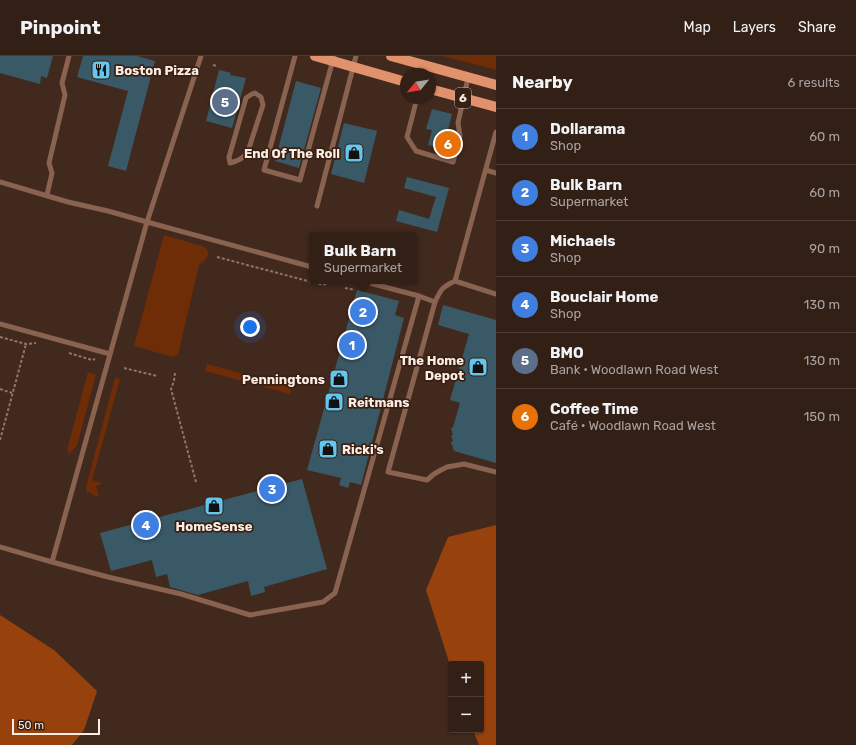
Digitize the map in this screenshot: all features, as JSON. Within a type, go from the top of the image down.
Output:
[{"type":"main road","points":[[315,56],[333,59],[353,67],[400,80]]},
{"type":"main road","name":"6","points":[[391,56],[419,68]]},
{"type":"main road","name":"6","points":[[436,72],[496,85]]},
{"type":"main road","name":"6","points":[[436,91],[496,107]]},
{"type":"lane","points":[[47,195],[52,173],[49,163],[65,95],[62,84],[69,56]]},
{"type":"lane","points":[[52,562],[147,222],[201,56]]},
{"type":"lane","points":[[295,56],[264,170],[300,180],[333,59]]},
{"type":"lane","points":[[317,206],[356,56]]},
{"type":"lane","points":[[415,104],[407,137],[416,151],[453,162],[460,136],[458,123],[468,78]]},
{"type":"lane","points":[[256,93],[261,97],[263,105],[247,154],[240,160],[230,163],[229,157],[246,98],[256,93]]},
{"type":"lane","points":[[455,281],[496,132]]},
{"type":"lane","points":[[486,170],[496,173]]},
{"type":"lane","points":[[0,182],[68,202],[108,211],[309,267]]},
{"type":"lane","points":[[496,294],[455,281],[442,288],[435,302],[388,472],[427,480],[434,474],[447,467],[464,464],[496,472]]},
{"type":"lane","points":[[373,284],[419,296],[435,302]]},
{"type":"lane","points":[[0,548],[108,577],[181,594],[250,615],[323,602],[335,594],[419,296]]},
{"type":"lane","points":[[0,324],[110,354]]},
{"type":"path","points":[[213,65],[217,66]]},
{"type":"path","points":[[216,257],[309,281]]},
{"type":"path","points":[[319,284],[326,284]]},
{"type":"path","points":[[345,288],[355,290]]},
{"type":"path","points":[[0,337],[26,344],[37,343]]},
{"type":"path","points":[[0,440],[26,344]]},
{"type":"path","points":[[66,352],[92,360],[96,358]]},
{"type":"path","points":[[124,368],[157,376]]},
{"type":"path","points":[[175,373],[171,389],[196,482]]},
{"type":"path","points":[[0,389],[13,393]]},
{"type":"shaded area","points":[[443,56],[496,56],[496,70]]},
{"type":"shaded area","points":[[164,235],[202,246],[207,249],[208,254],[207,258],[199,265],[178,355],[173,357],[134,346]]},
{"type":"shaded area","points":[[207,364],[292,387],[290,394],[205,371]]},
{"type":"shaded area","points":[[88,372],[96,375],[77,445],[68,456],[69,451],[67,450]]},
{"type":"shaded area","points":[[115,378],[120,379],[92,480],[102,483],[96,486],[99,497],[90,492],[87,493],[86,487]]},
{"type":"shaded area","points":[[496,525],[496,745],[479,745],[474,733],[484,733],[484,661],[449,661],[426,590],[448,537]]},
{"type":"shaded area","points":[[0,615],[54,650],[97,691],[84,730],[72,745],[0,745]]},
{"type":"building","points":[[0,56],[53,56],[47,78],[41,76],[40,84],[0,73]]},
{"type":"building","points":[[83,56],[137,56],[155,61],[126,171],[108,166],[128,91],[77,77]]},
{"type":"building","points":[[219,70],[231,73],[230,75],[246,78],[232,128],[206,121]]},
{"type":"building","points":[[296,81],[321,88],[299,168],[275,161]]},
{"type":"building","points":[[432,109],[452,114],[447,134],[456,137],[452,151],[428,145],[432,130],[426,129]]},
{"type":"building","name":"End Of The Roll","points":[[344,123],[377,131],[364,183],[331,174]]},
{"type":"building","points":[[407,177],[449,188],[437,232],[396,221],[399,210],[429,219],[436,197],[404,188]]},
{"type":"building","points":[[357,290],[399,301],[395,315],[404,318],[361,485],[350,482],[348,488],[339,485],[341,478],[307,470]]},
{"type":"building","name":"The Home Depot","points":[[443,305],[496,320],[496,463],[454,451],[451,442],[453,441],[451,435],[453,435],[451,428],[453,427],[460,403],[450,400],[469,334],[438,325]]},
{"type":"building","points":[[302,479],[327,569],[264,587],[265,592],[251,596],[248,581],[198,595],[170,587],[167,574],[156,577],[152,560],[111,571],[100,533]]},
{"type":"place","name":"Boston Pizza","points":[[101,70]]},
{"type":"place","name":"BMO","points":[[225,102]]},
{"type":"place","name":"Coffee Time","points":[[448,144]]},
{"type":"place","name":"End Of The Roll","points":[[354,153]]},
{"type":"place","name":"Bulk Barn","points":[[363,312]]},
{"type":"place","name":"Dollarama","points":[[352,345]]},
{"type":"place","name":"The Home Depot","points":[[478,367]]},
{"type":"place","name":"Penningtons","points":[[339,379]]},
{"type":"place","name":"Reitmans","points":[[334,402]]},
{"type":"place","name":"Ricki's","points":[[328,449]]},
{"type":"place","name":"Michaels","points":[[272,489]]},
{"type":"place","name":"HomeSense","points":[[214,506]]},
{"type":"place","name":"Bouclair Home","points":[[146,525]]}]
